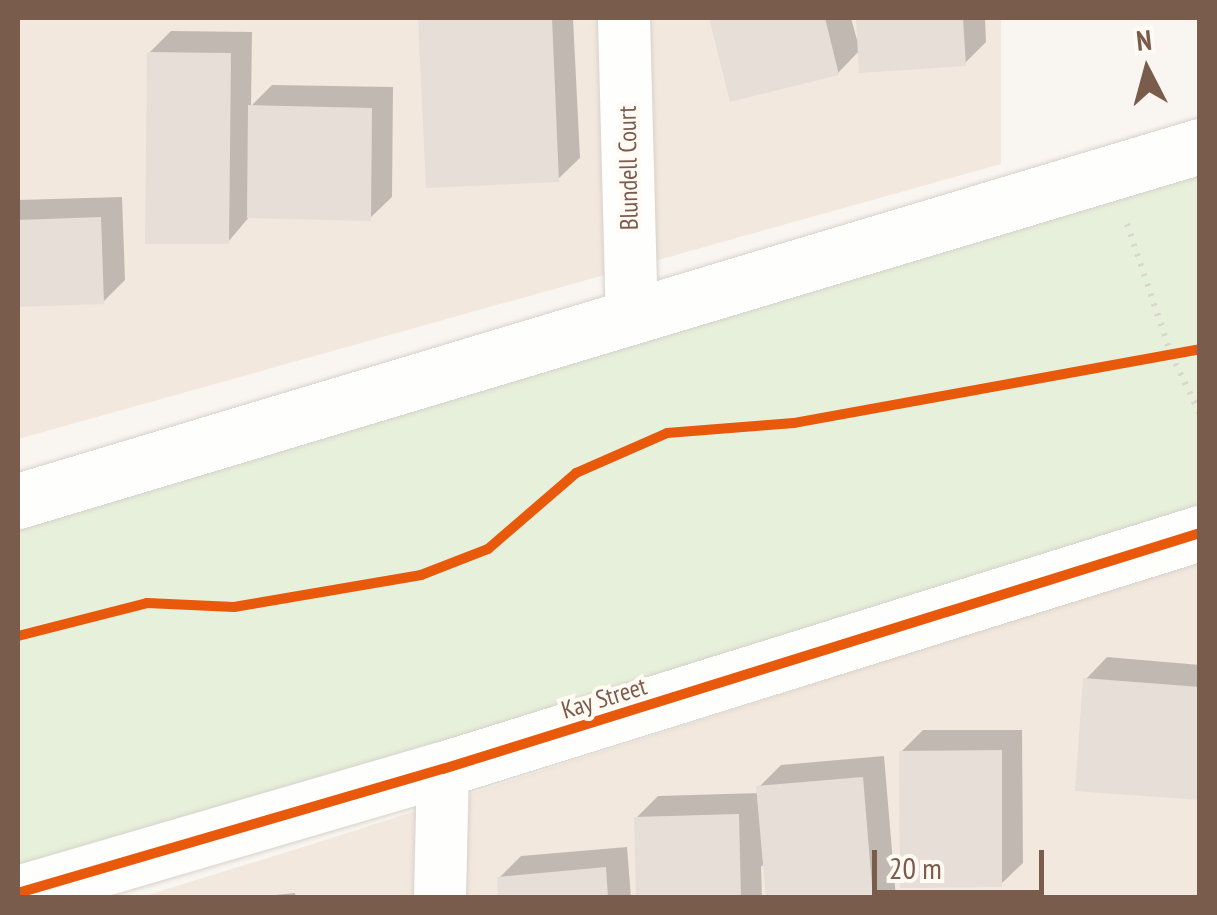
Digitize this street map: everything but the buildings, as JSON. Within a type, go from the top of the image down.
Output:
[{"type":"street","name":"Blundell Court","points":[[624,18],[632,318]]},
{"type":"street","points":[[18,501],[1200,146]]},
{"type":"street","name":"Kay Street","points":[[18,893],[442,770],[1200,533]]},
{"type":"street","points":[[440,898],[442,770]]},
{"type":"path","points":[[1113,172],[1138,266],[1200,414]]},
{"type":"path","points":[[1153,358],[1186,352]]},
{"type":"shaded area","points":[[18,18],[1001,18],[1001,164],[18,439]]},
{"type":"shaded area","points":[[1199,561],[1199,897],[138,898],[300,848]]},
{"type":"green space","points":[[1199,142],[1199,533],[18,893],[18,498]]},
{"type":"cycle path","points":[[18,636],[147,603],[234,607],[421,575],[488,549],[576,473],[667,433],[794,423],[1200,349]]},
{"type":"cycle path","points":[[18,893],[443,769],[1200,533]]}]
